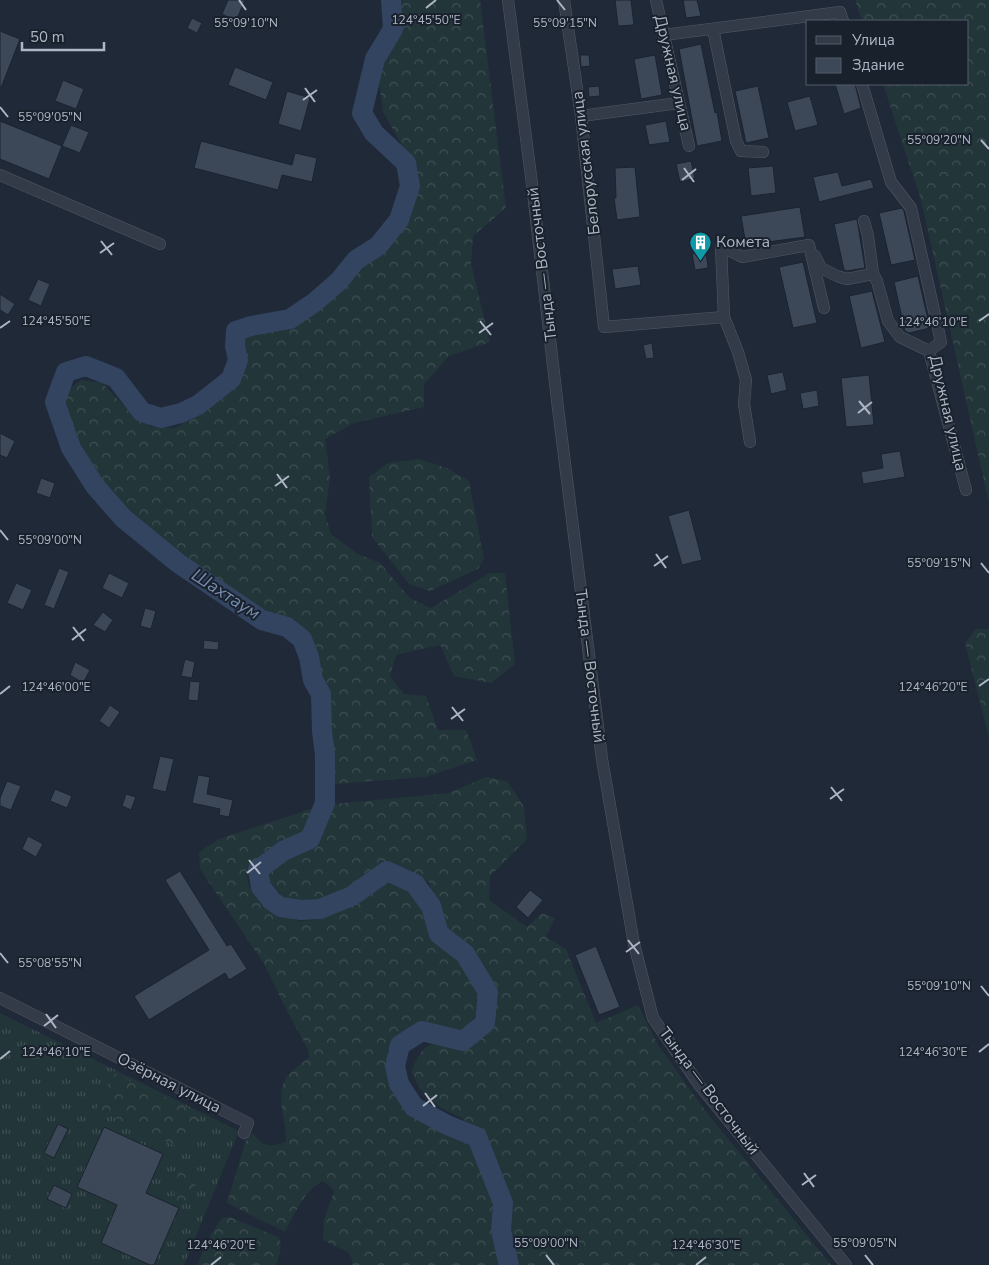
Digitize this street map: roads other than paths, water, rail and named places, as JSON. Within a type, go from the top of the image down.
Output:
[{"type":"street","name":"Тында — Восточный","points":[[508,0],[532,176],[558,408],[602,759],[634,944],[653,1018],[700,1086],[846,1265]]},
{"type":"street","name":"Белорусская улица","points":[[564,0],[581,116],[604,327],[724,317]]},
{"type":"street","name":"Дружная улица","points":[[656,0],[689,146]]},
{"type":"street","points":[[809,20],[841,17]]},
{"type":"street","points":[[664,36],[713,29],[806,20]]},
{"type":"street","points":[[713,29],[736,141],[741,151],[763,152]]},
{"type":"street","name":"Дружная улица","points":[[862,85],[891,182],[911,208],[941,342],[930,351],[966,490]]},
{"type":"street","points":[[581,116],[679,103]]},
{"type":"street","points":[[0,175],[160,244]]},
{"type":"street","points":[[864,221],[873,274],[877,280],[888,321],[900,337],[930,351]]},
{"type":"street","points":[[809,245],[820,268],[837,276],[847,279],[873,274]]},
{"type":"street","points":[[809,245],[824,308]]},
{"type":"street","points":[[750,442],[744,404],[746,380],[738,352],[724,317],[721,246],[742,256],[809,245]]},
{"type":"street","name":"Озёрная улица","points":[[0,998],[248,1123],[244,1133]]},
{"type":"waterway","name":"Шахтаум","points":[[391,0],[393,29],[375,59],[362,113],[374,133],[406,163],[410,186],[399,220],[378,246],[356,260],[339,281],[315,302],[290,319],[251,326],[236,331],[235,346],[238,360],[231,379],[198,405],[181,413],[161,418],[142,412],[116,378],[86,366],[66,372],[55,402],[71,448],[95,486],[123,518],[178,563],[262,620],[287,627],[302,639],[309,657],[313,680],[321,694],[325,755],[325,803],[310,839],[283,851],[258,870],[261,887],[272,901],[281,907],[301,910],[320,909],[352,896],[387,871],[415,884],[431,906],[439,934],[465,954],[488,992],[485,1023],[463,1041],[422,1031],[400,1045],[395,1066],[399,1084],[414,1107],[447,1125],[477,1137],[503,1203],[501,1231],[509,1265]]},
{"type":"place","name":"Комета","points":[[700,261]]}]
